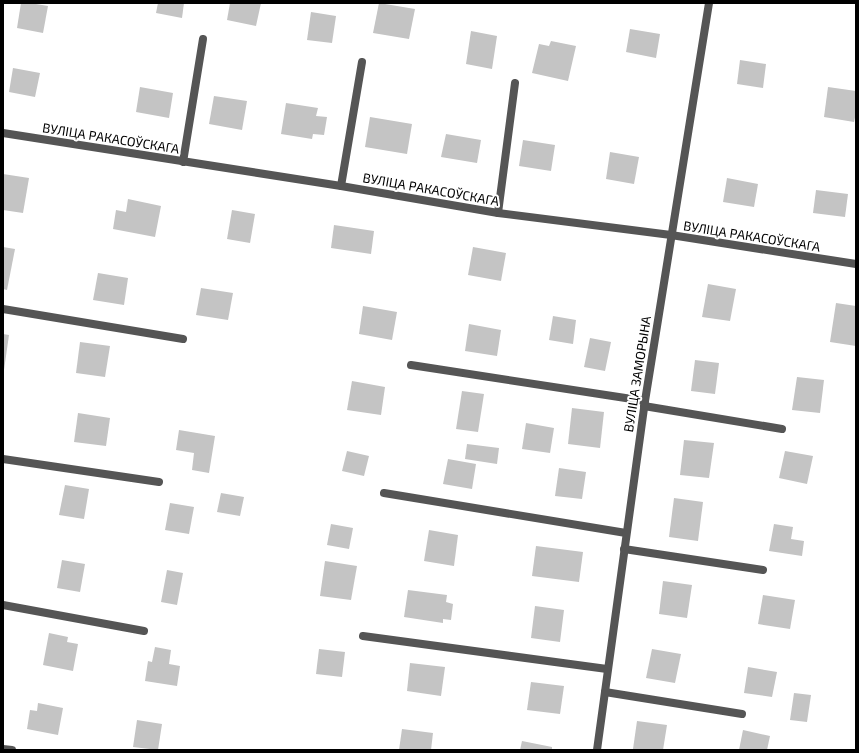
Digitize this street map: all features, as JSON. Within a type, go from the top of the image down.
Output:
[{"type":"street","name":"ВУЛІЦА ЗАМОРЫНА","points":[[596,750],[644,403],[708,3]]},
{"type":"street","points":[[183,162],[203,39]]},
{"type":"street","points":[[341,186],[362,62]]},
{"type":"street","points":[[498,213],[515,83]]},
{"type":"street","name":"ВУЛІЦА РАКАСОЎСКАГА","points":[[3,133],[341,186],[498,213],[670,235],[856,264]]},
{"type":"street","points":[[3,309],[183,339]]},
{"type":"street","points":[[411,364],[644,403],[782,430]]},
{"type":"street","points":[[3,458],[159,482]]},
{"type":"street","points":[[384,493],[626,533]]},
{"type":"street","points":[[624,549],[763,570]]},
{"type":"street","points":[[3,604],[144,631]]},
{"type":"street","points":[[363,636],[607,669]]},
{"type":"street","points":[[605,692],[742,714]]},
{"type":"street","points":[[3,748],[12,750]]},
{"type":"building","points":[[21,3],[48,6],[43,33],[17,28]]},
{"type":"building","points":[[158,3],[184,3],[182,18],[156,13]]},
{"type":"building","points":[[230,3],[261,3],[256,26],[227,20]]},
{"type":"building","points":[[379,3],[415,9],[409,39],[373,33]]},
{"type":"building","points":[[311,12],[336,16],[332,43],[307,40]]},
{"type":"building","points":[[630,29],[660,34],[656,58],[626,52]]},
{"type":"building","points":[[471,31],[497,36],[492,69],[466,64]]},
{"type":"building","points":[[551,41],[576,46],[568,81],[532,73],[539,44],[549,46]]},
{"type":"building","points":[[740,60],[766,64],[763,88],[737,84]]},
{"type":"building","points":[[13,68],[40,73],[35,97],[9,92]]},
{"type":"building","points":[[140,87],[173,93],[169,118],[136,112]]},
{"type":"building","points":[[828,87],[856,91],[856,113],[854,122],[824,117]]},
{"type":"building","points":[[214,96],[247,101],[242,130],[209,124]]},
{"type":"building","points":[[286,103],[318,108],[316,116],[327,117],[324,135],[313,134],[312,139],[281,134]]},
{"type":"building","points":[[370,117],[412,124],[407,154],[365,147]]},
{"type":"building","points":[[446,134],[481,140],[477,163],[441,157]]},
{"type":"building","points":[[523,140],[555,145],[551,171],[519,166]]},
{"type":"building","points":[[610,152],[639,157],[634,184],[606,179]]},
{"type":"building","points":[[3,174],[29,178],[23,213],[3,210]]},
{"type":"building","points":[[727,178],[758,184],[754,207],[723,202]]},
{"type":"building","points":[[816,190],[848,194],[845,217],[813,213]]},
{"type":"building","points":[[128,199],[161,206],[155,237],[113,229],[116,210],[126,212]]},
{"type":"building","points":[[232,210],[255,214],[250,243],[227,239]]},
{"type":"building","points":[[334,225],[374,231],[371,254],[331,248]]},
{"type":"building","points":[[3,247],[15,249],[7,290],[3,289]]},
{"type":"building","points":[[473,247],[506,253],[501,281],[468,275]]},
{"type":"building","points":[[98,273],[128,278],[124,305],[93,300]]},
{"type":"building","points":[[708,284],[736,289],[730,321],[702,317]]},
{"type":"building","points":[[201,288],[233,293],[228,320],[196,315]]},
{"type":"building","points":[[836,303],[856,306],[856,346],[830,342]]},
{"type":"building","points":[[363,306],[397,312],[392,340],[359,334]]},
{"type":"building","points":[[553,316],[576,320],[573,344],[549,340]]},
{"type":"building","points":[[469,324],[501,330],[497,356],[465,351]]},
{"type":"building","points":[[3,334],[9,335],[4,370],[3,370]]},
{"type":"building","points":[[590,338],[611,342],[605,371],[584,367]]},
{"type":"building","points":[[80,342],[110,346],[105,377],[76,373]]},
{"type":"building","points":[[695,360],[719,363],[715,394],[691,391]]},
{"type":"building","points":[[797,377],[824,380],[820,413],[792,410]]},
{"type":"building","points":[[352,381],[385,387],[381,415],[347,410]]},
{"type":"building","points":[[462,391],[484,394],[478,432],[456,429]]},
{"type":"building","points":[[572,408],[604,412],[600,448],[568,444]]},
{"type":"building","points":[[78,413],[110,418],[106,446],[74,442]]},
{"type":"building","points":[[526,423],[554,428],[550,453],[522,449]]},
{"type":"building","points":[[179,430],[215,436],[209,473],[192,470],[194,453],[176,450]]},
{"type":"building","points":[[684,440],[714,443],[709,478],[680,475]]},
{"type":"building","points":[[467,444],[499,448],[497,464],[465,459]]},
{"type":"building","points":[[347,451],[369,456],[364,476],[342,471]]},
{"type":"building","points":[[785,451],[813,456],[807,484],[779,478]]},
{"type":"building","points":[[448,459],[476,464],[472,489],[443,484]]},
{"type":"building","points":[[559,468],[586,472],[582,499],[555,496]]},
{"type":"building","points":[[65,485],[89,489],[84,519],[59,515]]},
{"type":"building","points":[[221,493],[244,497],[240,516],[217,512]]},
{"type":"building","points":[[674,498],[703,502],[698,541],[669,537]]},
{"type":"building","points":[[170,503],[194,507],[189,534],[165,530]]},
{"type":"building","points":[[331,524],[353,528],[349,549],[327,545]]},
{"type":"building","points":[[774,524],[793,527],[791,539],[804,541],[802,556],[769,551]]},
{"type":"building","points":[[429,530],[458,535],[454,566],[424,561]]},
{"type":"building","points":[[536,546],[583,552],[579,582],[532,576]]},
{"type":"building","points":[[62,560],[85,564],[80,592],[57,588]]},
{"type":"building","points":[[325,561],[357,566],[351,600],[320,596]]},
{"type":"building","points":[[167,570],[183,573],[177,605],[161,602]]},
{"type":"building","points":[[663,581],[692,585],[687,618],[659,614]]},
{"type":"building","points":[[408,590],[447,595],[446,602],[453,604],[451,620],[443,619],[443,623],[404,617]]},
{"type":"building","points":[[763,595],[795,600],[790,629],[758,624]]},
{"type":"building","points":[[535,606],[564,610],[560,642],[531,638]]},
{"type":"building","points":[[49,633],[68,637],[67,642],[78,644],[73,671],[43,665]]},
{"type":"building","points":[[155,647],[171,650],[169,664],[180,666],[177,686],[145,681],[148,661],[152,662]]},
{"type":"building","points":[[319,649],[345,652],[342,677],[316,674]]},
{"type":"building","points":[[652,649],[681,654],[675,683],[646,678]]},
{"type":"building","points":[[410,663],[445,667],[441,696],[407,691]]},
{"type":"building","points":[[748,667],[777,672],[772,697],[744,693]]},
{"type":"building","points":[[531,682],[564,686],[560,714],[527,710]]},
{"type":"building","points":[[794,693],[811,695],[807,722],[790,720]]},
{"type":"building","points":[[38,703],[63,708],[58,735],[27,729],[30,710],[37,711]]},
{"type":"building","points":[[137,720],[162,724],[158,750],[133,747]]},
{"type":"building","points":[[637,721],[667,725],[663,750],[633,749]]},
{"type":"building","points":[[402,729],[433,733],[431,750],[399,750]]},
{"type":"building","points":[[743,730],[770,736],[767,750],[739,750]]},
{"type":"building","points":[[522,741],[552,747],[552,750],[520,750]]}]
